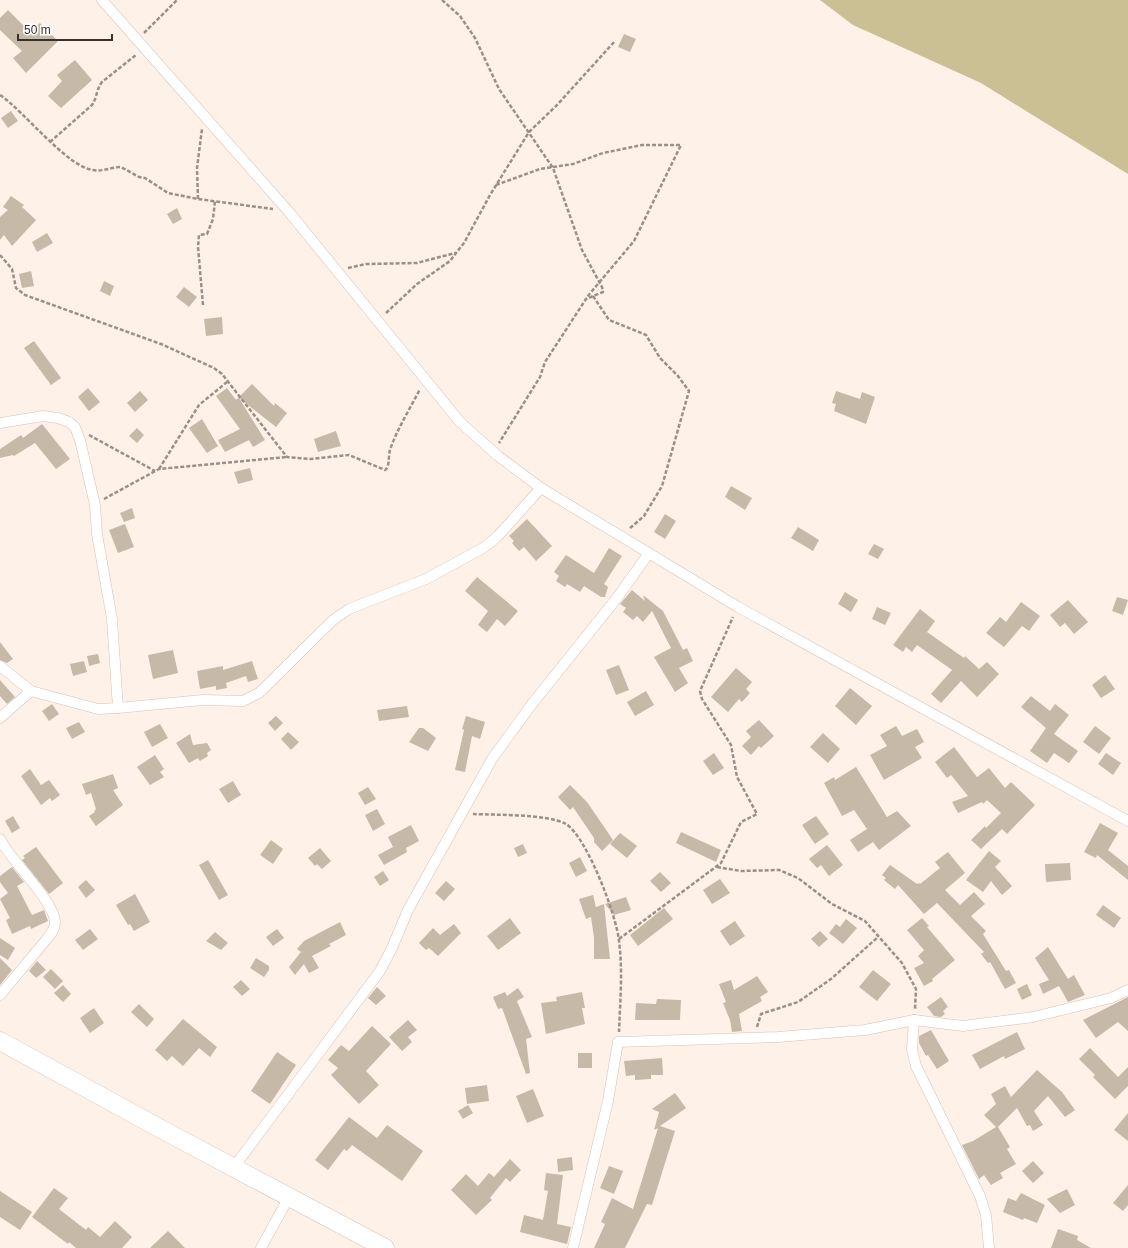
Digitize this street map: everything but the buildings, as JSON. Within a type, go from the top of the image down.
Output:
[{"type":"highway","points":[[0,1041],[385,1248]]},
{"type":"street","points":[[102,0],[143,49],[288,212],[460,422],[494,453],[541,488],[738,607],[1128,821]]},
{"type":"street","points":[[0,423],[43,416],[58,418],[69,422],[74,427],[80,440],[95,505],[96,534],[112,619],[118,708]]},
{"type":"street","points":[[0,666],[31,691],[98,708],[118,708],[203,700],[243,701],[259,694],[333,620],[349,609],[426,579],[483,548],[497,537],[541,488]]},
{"type":"street","points":[[234,1167],[383,965],[408,910],[492,759],[532,704],[618,598],[649,553]]},
{"type":"street","points":[[0,718],[31,691]]},
{"type":"street","points":[[0,839],[5,849],[36,887],[53,914],[55,922],[53,931],[0,995]]},
{"type":"street","points":[[573,1248],[608,1101],[618,1042],[754,1037],[864,1030],[914,1020],[963,1026],[1033,1017],[1111,998],[1128,990]]},
{"type":"street","points":[[914,1020],[912,1049],[916,1066],[980,1196],[986,1215],[989,1248]]},
{"type":"street","points":[[262,1248],[289,1197]]},
{"type":"path","points":[[137,41],[177,0]]},
{"type":"path","points":[[442,0],[460,16],[476,38],[499,89],[553,168],[582,250],[603,292],[586,299]]},
{"type":"path","points":[[378,320],[417,284],[450,261],[464,243],[496,185],[529,132],[557,105],[615,41]]},
{"type":"path","points":[[50,142],[92,105],[98,88],[102,82],[143,49]]},
{"type":"path","points":[[0,95],[50,142],[86,169],[104,170],[121,167],[139,177],[145,178],[168,192],[215,202],[288,212]]},
{"type":"path","points":[[198,199],[197,168],[201,148],[201,132],[205,119]]},
{"type":"path","points":[[494,453],[504,434],[540,377],[545,362],[586,299],[600,284],[634,241],[681,145],[642,145],[603,153],[574,164],[540,169],[496,185]]},
{"type":"path","points":[[203,305],[198,247],[199,235],[207,234],[213,219],[215,202]]},
{"type":"path","points":[[329,261],[348,268],[366,264],[417,263],[456,253]]},
{"type":"path","points":[[0,255],[12,269],[14,284],[20,293],[51,306],[161,344],[214,368],[222,374],[287,457]]},
{"type":"path","points":[[593,296],[609,320],[646,335],[660,358],[678,376],[689,391],[662,486],[644,516],[621,536]]},
{"type":"path","points":[[95,505],[159,469],[287,457],[310,459],[349,455],[385,470],[388,466],[390,451],[399,428],[426,379]]},
{"type":"path","points":[[159,469],[199,405],[228,382]]},
{"type":"path","points":[[74,427],[155,471]]},
{"type":"path","points":[[619,939],[721,863],[741,822],[757,814],[738,777],[731,745],[702,699],[700,691],[738,607]]},
{"type":"path","points":[[461,813],[554,819],[567,825],[590,857],[619,939],[622,968],[618,1042]]},
{"type":"path","points":[[716,867],[741,871],[779,870],[798,878],[832,904],[865,921],[902,963],[916,989],[914,1020]]},
{"type":"path","points":[[754,1037],[761,1014],[798,1002],[831,979],[878,937]]},
{"type":"shaded area","points":[[820,0],[1128,0],[1128,174],[981,83],[853,25]]}]
